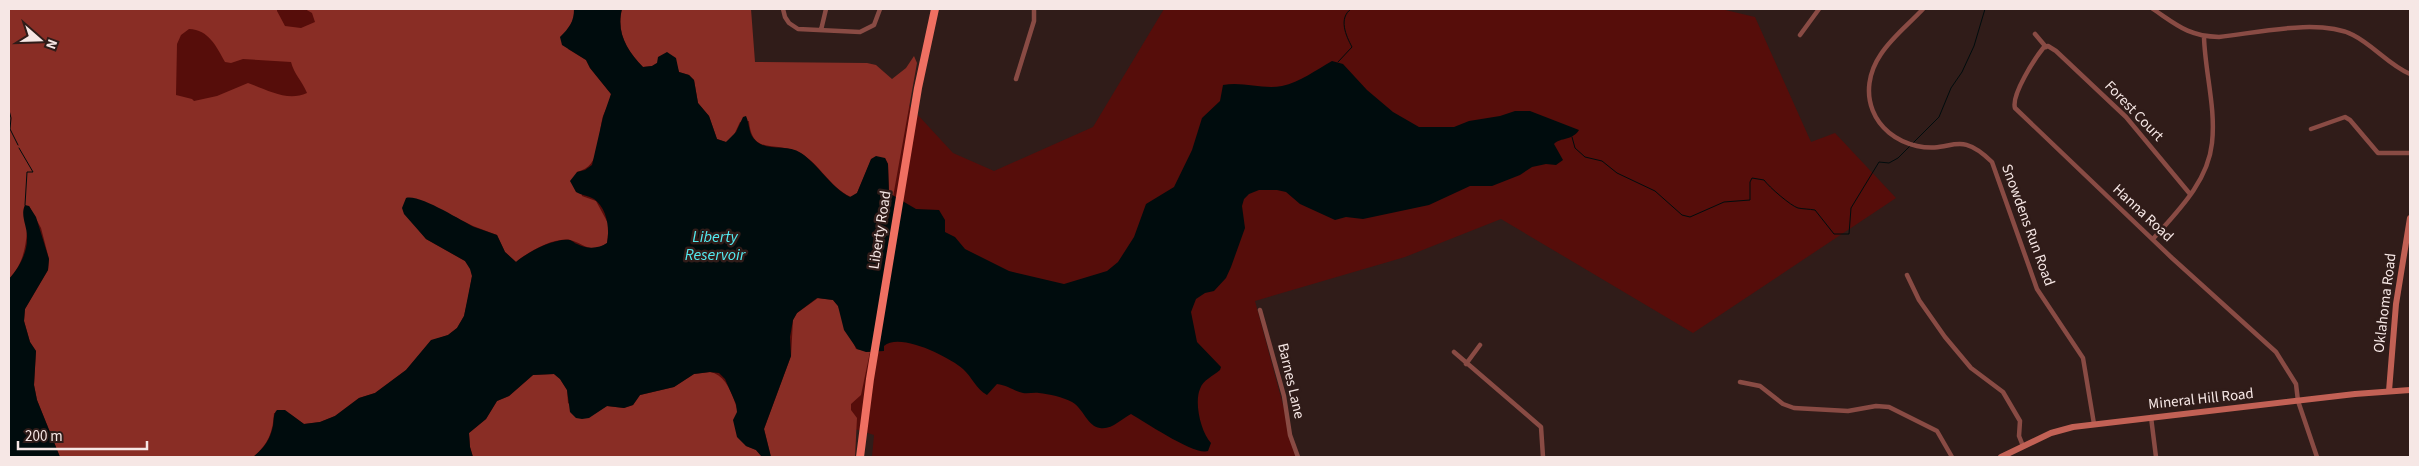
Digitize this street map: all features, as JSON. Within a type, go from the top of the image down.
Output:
[{"type":"main road","name":"Liberty Road","points":[[860,457],[870,379],[901,189],[921,73],[935,9]]},
{"type":"street","points":[[783,9],[788,23],[798,29],[866,31],[874,25],[880,9]]},
{"type":"street","points":[[820,30],[826,9]]},
{"type":"street","points":[[1016,79],[1034,21],[1034,9]]},
{"type":"street","points":[[1800,35],[1819,9]]},
{"type":"street","name":"Snowdens Run Road","points":[[1923,9],[1881,53],[1870,82],[1869,96],[1875,115],[1889,134],[1903,141],[1918,146],[1965,144],[1976,148],[1992,162],[2037,289],[2083,358],[2094,424]]},
{"type":"street","points":[[2153,9],[2178,27],[2204,37],[2313,26],[2332,28],[2353,35],[2410,74]]},
{"type":"street","points":[[2035,34],[2046,47]]},
{"type":"street","points":[[2153,239],[2190,194],[2203,173],[2212,143],[2211,108],[2204,37]]},
{"type":"street","name":"Forest Court","points":[[2046,47],[2056,51],[2126,117],[2190,194]]},
{"type":"street","name":"Hanna Road","points":[[2046,47],[2028,72],[2014,101],[2015,108],[2276,352],[2296,384],[2298,401],[2317,457]]},
{"type":"street","points":[[2311,129],[2345,117],[2350,120],[2378,153],[2410,153]]},
{"type":"street","name":"Oklahoma Road","points":[[2389,391],[2396,304],[2410,218]]},
{"type":"street","points":[[1907,275],[1919,300],[1956,350],[1978,375],[2003,392],[2020,421],[2019,436],[2023,446]]},
{"type":"street","name":"Barnes Lane","points":[[1260,310],[1284,396],[1290,435],[1298,457]]},
{"type":"street","points":[[1466,364],[1480,345]]},
{"type":"street","points":[[1454,352],[1541,427],[1543,457]]},
{"type":"street","points":[[1740,382],[1766,389],[1783,404],[1794,408],[1843,411],[1881,405],[1889,407],[1937,431],[1952,457]]},
{"type":"street","name":"Mineral Hill Road","points":[[2001,457],[2060,430],[2094,424],[2410,390]]},
{"type":"street","points":[[2151,417],[2156,457]]},
{"type":"shaded area","points":[[9,9],[746,9],[749,69],[904,100],[953,153],[994,171],[1093,127],[1164,9],[1721,9],[1755,17],[1811,142],[1835,133],[1896,198],[1693,333],[1501,219],[1405,257],[1255,301],[1297,457],[872,457],[874,435],[852,428],[849,457],[9,457]]},
{"type":"shaded area","points":[[9,9],[277,9],[285,26],[301,28],[315,22],[312,13],[305,9],[574,9],[574,19],[567,30],[568,49],[586,60],[590,68],[611,94],[603,116],[595,157],[585,169],[577,172],[582,196],[596,201],[609,225],[607,243],[592,248],[570,240],[556,241],[534,250],[516,262],[505,252],[497,235],[473,226],[435,207],[418,229],[426,239],[465,261],[471,269],[472,276],[464,316],[457,328],[448,335],[431,341],[406,370],[375,393],[359,398],[335,416],[320,422],[304,424],[290,414],[274,413],[269,438],[253,457],[60,457],[37,400],[34,385],[36,351],[30,342],[24,321],[25,309],[48,270],[49,259],[41,228],[29,206],[27,235],[23,254],[20,263],[9,279]],"holes":[[[189,29],[202,32],[211,40],[225,62],[231,63],[243,59],[291,62],[307,93],[285,96],[248,83],[217,96],[194,101],[176,95],[177,44],[181,35]]]},
{"type":"shaded area","points":[[622,9],[751,9],[755,62],[867,63],[876,65],[892,79],[906,68],[914,56],[917,63],[893,197],[889,193],[888,164],[885,158],[871,160],[857,193],[851,197],[836,187],[805,156],[789,149],[766,146],[760,143],[751,132],[749,121],[740,122],[733,137],[726,142],[717,139],[709,116],[698,103],[694,80],[689,75],[679,72],[677,66],[657,63],[652,66],[643,67],[632,54],[624,41],[620,26]]},
{"type":"shaded area","points":[[818,298],[833,300],[838,306],[856,349],[870,352],[861,395],[851,404],[851,410],[857,418],[855,457],[771,457],[764,429],[791,356],[793,320],[797,313]]},
{"type":"shaded area","points":[[710,372],[718,375],[731,392],[739,414],[746,446],[756,450],[762,457],[473,457],[469,433],[486,419],[497,401],[509,396],[533,375],[554,374],[560,379],[567,390],[568,403],[589,417],[607,406],[624,408],[633,405],[640,395],[674,387],[694,374]]},
{"type":"water","name":"Liberty Reservoir","points":[[574,9],[622,9],[621,26],[624,41],[643,67],[652,66],[657,63],[658,57],[667,52],[676,58],[679,72],[689,75],[694,80],[698,103],[709,116],[717,139],[726,142],[736,132],[743,117],[746,116],[750,132],[756,141],[766,146],[796,150],[807,158],[836,188],[850,197],[857,193],[871,159],[876,156],[885,158],[888,164],[889,193],[916,209],[939,210],[945,220],[945,232],[955,237],[965,249],[1009,271],[1064,284],[1107,271],[1118,262],[1134,237],[1146,204],[1174,187],[1192,150],[1202,118],[1220,101],[1223,85],[1282,86],[1302,79],[1332,61],[1343,64],[1367,90],[1393,112],[1419,127],[1454,127],[1469,121],[1500,116],[1515,111],[1530,111],[1579,130],[1573,136],[1554,144],[1563,160],[1556,165],[1546,164],[1532,167],[1520,175],[1492,186],[1470,186],[1429,205],[1363,219],[1346,217],[1335,220],[1300,204],[1286,192],[1277,190],[1259,190],[1249,194],[1244,199],[1242,206],[1245,228],[1226,278],[1214,291],[1205,293],[1196,299],[1191,312],[1197,342],[1221,367],[1220,370],[1203,383],[1198,395],[1198,409],[1202,425],[1211,443],[1208,451],[1202,451],[1182,444],[1131,414],[1112,426],[1100,428],[1092,424],[1076,405],[1060,397],[1047,394],[1023,393],[997,384],[987,395],[956,364],[936,353],[912,344],[891,342],[884,346],[884,351],[866,352],[857,349],[844,330],[838,306],[833,300],[817,298],[797,313],[793,320],[790,337],[791,356],[764,429],[771,457],[762,457],[756,450],[746,446],[737,437],[733,420],[737,412],[736,404],[725,379],[719,373],[710,372],[694,374],[674,387],[640,395],[633,405],[624,408],[607,406],[589,418],[582,419],[576,418],[570,412],[567,390],[560,379],[554,374],[533,375],[509,396],[497,401],[486,419],[469,433],[473,457],[253,457],[268,440],[277,410],[285,410],[304,424],[320,422],[335,416],[359,398],[375,393],[406,370],[431,340],[448,335],[457,328],[464,316],[472,276],[470,269],[465,261],[426,239],[404,214],[402,208],[406,198],[421,200],[474,227],[497,235],[505,252],[516,262],[534,250],[556,241],[570,240],[581,246],[592,248],[607,243],[608,225],[605,213],[594,199],[576,192],[570,181],[577,172],[585,170],[592,165],[603,117],[611,94],[590,68],[586,60],[562,45],[560,37],[566,31],[573,18]]},
{"type":"water","points":[[25,205],[29,206],[36,217],[49,259],[48,270],[25,309],[24,321],[30,342],[36,351],[34,385],[37,400],[60,457],[9,457],[9,279],[19,265],[26,248],[27,232],[23,213]]},
{"type":"waterway","points":[[1338,62],[1352,47],[1344,27],[1345,17],[1351,9]]},
{"type":"waterway","points":[[1572,137],[1575,148],[1585,157],[1602,161],[1617,173],[1655,191],[1682,215],[1690,217],[1724,202],[1750,200],[1750,182],[1752,178],[1764,180],[1780,196],[1795,207],[1815,210],[1834,234],[1849,234],[1851,208],[1879,162],[1889,163],[1898,158],[1939,117],[1951,88],[1962,72],[1974,46],[1985,9]]},
{"type":"waterway","points":[[9,59],[9,73]]},
{"type":"waterway","points":[[9,110],[11,118],[10,129],[18,145]]},
{"type":"waterway","points":[[19,148],[33,172],[27,172],[25,205]]}]
